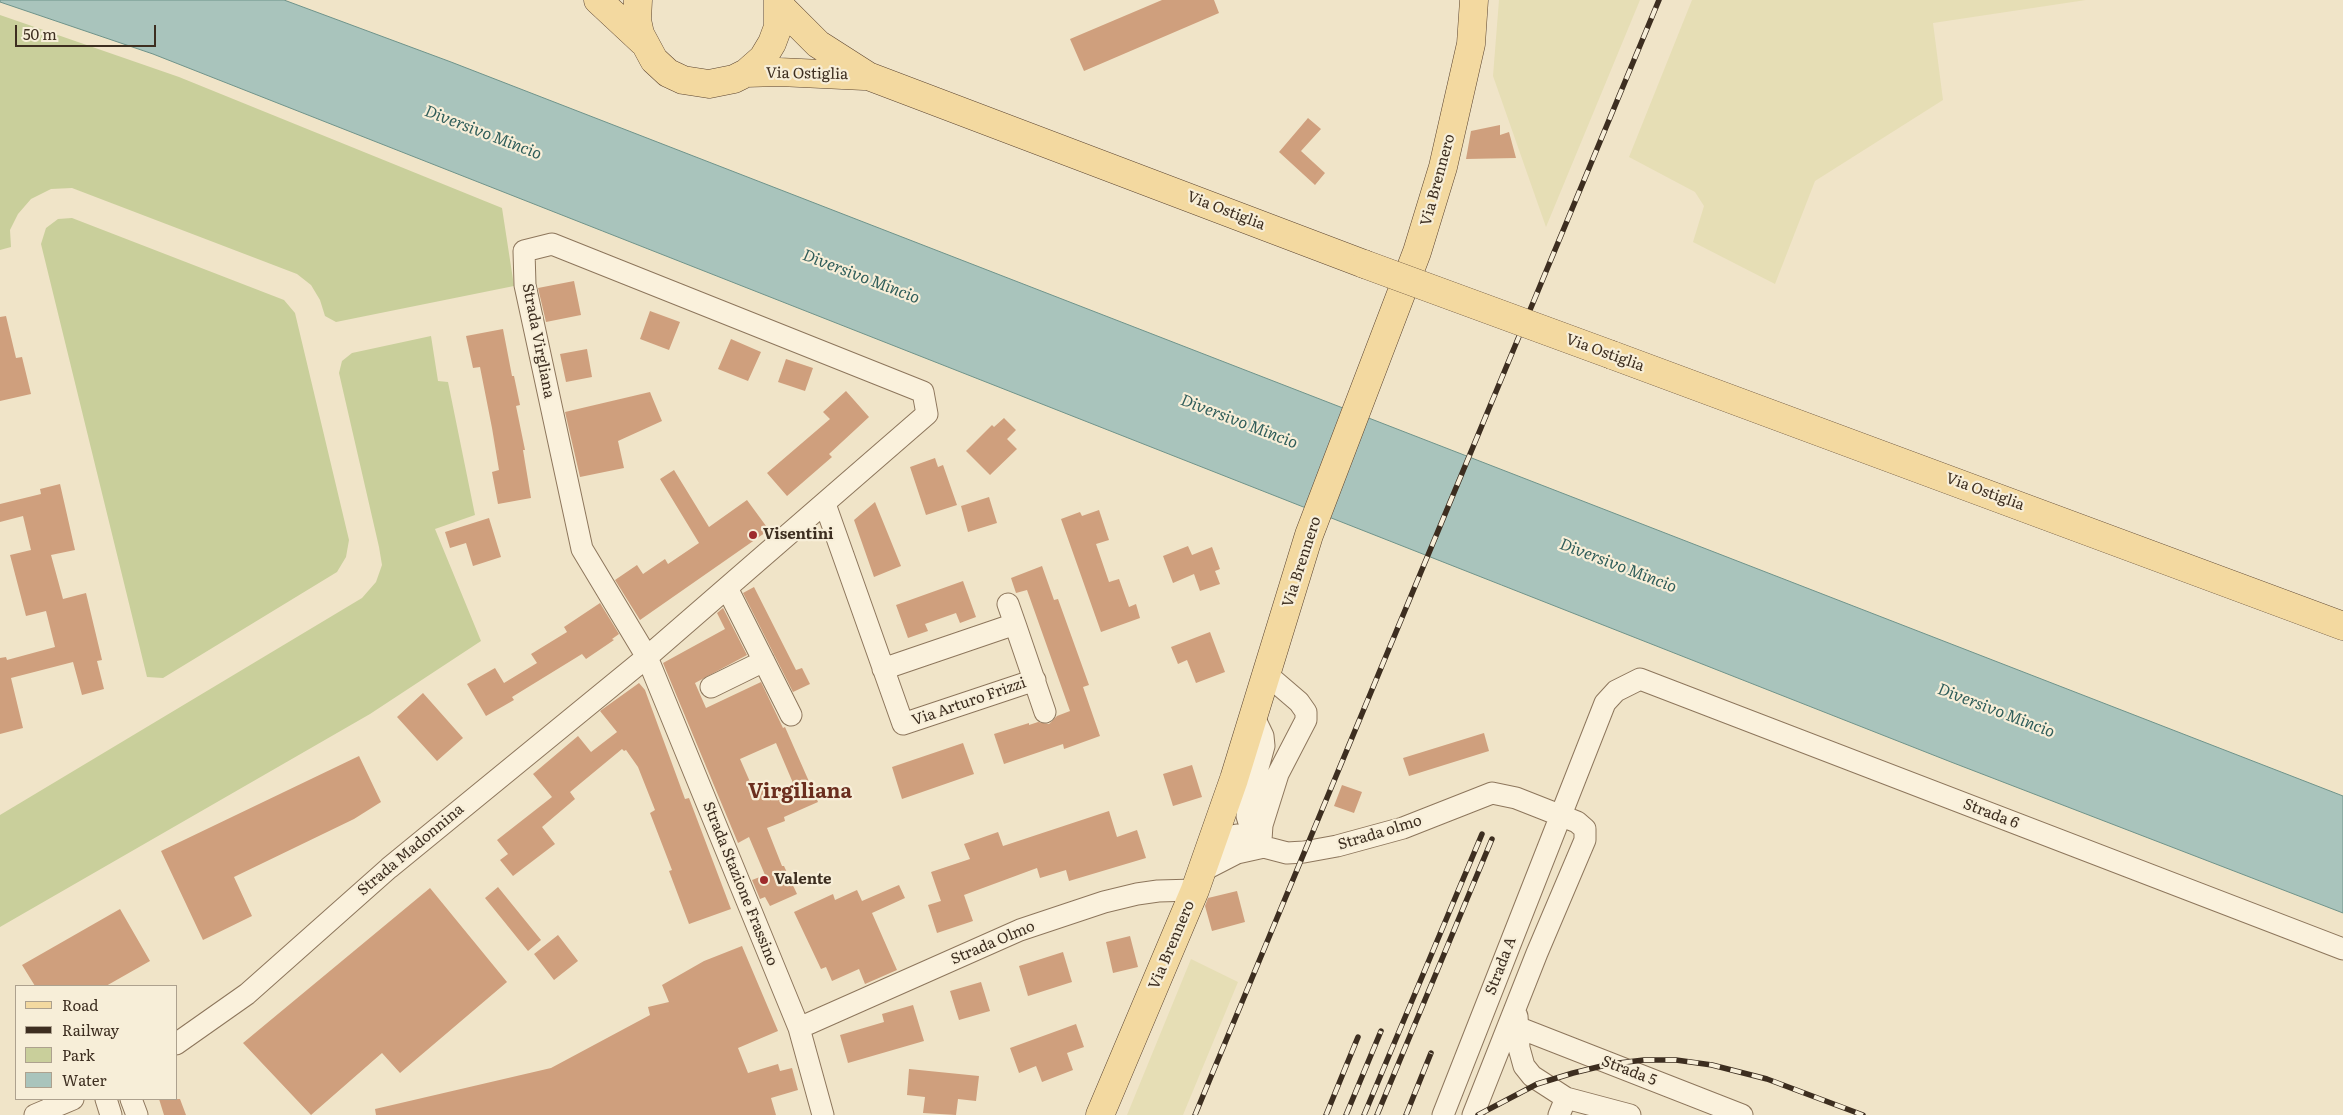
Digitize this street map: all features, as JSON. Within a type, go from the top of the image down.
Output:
[{"type":"main road","points":[[598,0],[643,42]]},
{"type":"main road","points":[[638,0],[637,20],[643,42],[650,54],[663,69],[690,82],[709,84],[722,83],[746,73],[763,58],[772,43],[778,27],[778,3]]},
{"type":"main road","name":"Via Brennero","points":[[1100,1115],[1199,881],[1309,535],[1417,252],[1443,167],[1471,44],[1474,0]]},
{"type":"main road","name":"Via Ostiglia","points":[[778,3],[813,40],[868,76],[1364,264],[2343,626]]},
{"type":"main road","name":"Via Ostiglia","points":[[746,73],[779,72],[868,76]]},
{"type":"street","name":"Strada Virgliana","points":[[647,657],[582,549],[525,285],[524,251],[552,244],[923,392]]},
{"type":"street","name":"Strada Madonnina","points":[[178,1043],[247,994],[389,868],[647,657],[825,504],[903,432],[927,414],[923,392]]},
{"type":"street","name":"Via Arturo Frizzi","points":[[825,504],[903,724],[1035,680]]},
{"type":"street","points":[[727,588],[792,715]]},
{"type":"street","name":"Via Arturo Frizzi","points":[[1008,604],[1045,712]]},
{"type":"street","points":[[883,669],[1015,624]]},
{"type":"street","name":"Strada Stazione Frassino","points":[[647,657],[799,1028],[823,1115]]},
{"type":"street","points":[[711,687],[764,661]]},
{"type":"street","points":[[1264,847],[1261,840],[1262,825],[1278,774],[1306,720],[1306,712],[1299,702],[1271,678],[1268,668]]},
{"type":"street","name":"Strada A","points":[[1443,1115],[1605,703],[1616,691],[1640,679]]},
{"type":"street","name":"Strada 6","points":[[1640,679],[2343,949]]},
{"type":"street","points":[[1253,715],[1263,736],[1264,746],[1248,804],[1247,816],[1255,838],[1264,847]]},
{"type":"street","name":"Strada olmo","points":[[1212,843],[1221,838],[1237,835],[1264,847],[1287,852],[1304,852],[1337,846],[1403,828],[1492,793],[1516,798],[1560,816]]},
{"type":"street","points":[[1473,1115],[1585,840],[1585,829],[1577,822],[1560,816]]},
{"type":"street","name":"Strada olmo","points":[[1199,881],[1231,855],[1264,847]]},
{"type":"street","name":"Strada Olmo","points":[[799,1028],[1020,930],[1104,902],[1199,881]]},
{"type":"street","points":[[1520,999],[1517,1027],[1518,1048],[1524,1066],[1532,1076],[1562,1107],[1630,1115]]},
{"type":"street","name":"Strada 5","points":[[1517,1027],[1742,1115]]},
{"type":"street","points":[[35,1115],[71,1100]]},
{"type":"street","points":[[106,1100],[111,1115]]},
{"type":"street","points":[[131,1100],[137,1115]]},
{"type":"shaded area","points":[[1499,0],[1640,0],[1546,227],[1493,76]]},
{"type":"shaded area","points":[[1692,0],[2086,0],[1933,23],[1943,100],[1815,181],[1775,284],[1693,242],[1704,206],[1695,192],[1629,157]]},
{"type":"shaded area","points":[[1191,959],[1238,982],[1183,1115],[1127,1115]]},
{"type":"green space","points":[[0,15],[179,77],[502,208],[514,286],[336,322],[325,316],[320,300],[311,285],[297,274],[72,188],[51,189],[31,199],[18,214],[10,230],[11,247],[0,250]]},
{"type":"green space","points":[[72,218],[284,300],[295,313],[349,540],[346,557],[337,572],[163,678],[147,677],[41,244],[46,228],[58,219]]},
{"type":"green space","points":[[431,336],[438,381],[448,382],[475,515],[435,529],[481,641],[370,714],[0,927],[0,815],[362,598],[376,582],[382,565],[379,547],[339,373],[342,361],[352,353]]},
{"type":"water","name":"Diversivo Mincio","points":[[0,0],[284,0],[451,62],[2343,796],[2343,913],[1951,762],[153,54],[0,2]]},
{"type":"building","points":[[1162,0],[1214,0],[1219,13],[1084,71],[1070,39]]},
{"type":"building","points":[[1308,118],[1321,129],[1301,151],[1325,173],[1315,185],[1279,152]]},
{"type":"building","points":[[1500,125],[1500,135],[1509,132],[1516,158],[1466,159],[1471,131]]},
{"type":"building","points":[[574,281],[581,315],[546,322],[538,288]]},
{"type":"building","points":[[650,311],[680,322],[669,350],[640,339]]},
{"type":"building","points":[[6,316],[16,358],[22,357],[31,394],[0,401],[0,317]]},
{"type":"building","points":[[503,329],[520,405],[516,406],[525,450],[523,450],[531,498],[498,504],[492,472],[499,470],[492,428],[480,367],[473,368],[466,336]]},
{"type":"building","points":[[731,339],[761,352],[748,381],[718,369]]},
{"type":"building","points":[[587,349],[592,377],[566,382],[560,354]]},
{"type":"building","points":[[786,359],[813,368],[805,391],[778,382]]},
{"type":"building","points":[[846,391],[869,417],[829,454],[832,457],[787,496],[767,473],[830,419],[823,412]]},
{"type":"building","points":[[650,392],[662,421],[618,441],[624,468],[580,477],[565,412]]},
{"type":"building","points":[[1004,418],[1016,430],[1007,439],[1017,449],[990,475],[966,451],[992,425],[994,427]]},
{"type":"building","points":[[935,458],[938,467],[943,465],[957,505],[926,515],[910,467]]},
{"type":"building","points":[[674,470],[709,527],[747,500],[769,530],[640,620],[615,580],[637,565],[643,574],[665,559],[668,564],[699,543],[660,479]]},
{"type":"building","points":[[60,484],[75,550],[51,555],[63,599],[86,593],[102,660],[97,661],[104,689],[82,695],[73,662],[11,678],[23,728],[0,734],[0,658],[6,657],[7,660],[55,647],[46,611],[26,616],[10,555],[31,550],[23,516],[0,522],[0,504],[41,494],[40,489]]},
{"type":"building","points":[[989,497],[997,523],[968,532],[961,506]]},
{"type":"building","points":[[875,502],[901,566],[874,577],[854,520]]},
{"type":"building","points":[[1099,510],[1109,540],[1096,544],[1109,582],[1119,579],[1129,607],[1136,604],[1140,618],[1101,632],[1061,519],[1080,512],[1082,516]]},
{"type":"building","points":[[489,518],[501,557],[473,566],[466,543],[450,548],[445,532]]},
{"type":"building","points":[[1188,546],[1192,555],[1212,547],[1220,569],[1215,571],[1220,584],[1200,591],[1194,574],[1173,583],[1163,556]]},
{"type":"building","points":[[1042,566],[1054,600],[1058,599],[1089,685],[1083,687],[1100,736],[1064,749],[1063,744],[1004,764],[994,734],[1029,723],[1029,725],[1038,722],[1049,724],[1057,716],[1070,711],[1027,590],[1016,593],[1011,578]]},
{"type":"building","points":[[963,581],[976,617],[960,623],[956,613],[925,624],[928,631],[908,638],[896,605]]},
{"type":"building","points":[[754,587],[796,670],[802,668],[810,684],[793,692],[743,593]]},
{"type":"building","points":[[600,603],[619,634],[612,639],[614,640],[586,659],[582,654],[512,697],[514,700],[486,716],[467,684],[495,668],[504,683],[537,663],[531,654],[567,632],[564,627]]},
{"type":"building","points":[[723,608],[747,655],[695,683],[706,708],[761,682],[783,728],[785,727],[818,802],[784,817],[785,821],[767,828],[782,866],[784,866],[797,894],[770,906],[765,897],[760,899],[752,880],[765,875],[749,837],[738,843],[663,663],[725,629],[717,613]],"holes":[[[776,743],[793,783],[766,796],[762,787],[754,791],[740,759]]]},
{"type":"building","points":[[1210,632],[1225,672],[1196,683],[1187,660],[1178,664],[1171,647]]},
{"type":"building","points":[[639,683],[645,690],[685,799],[689,798],[731,909],[689,924],[669,871],[672,870],[650,813],[655,810],[638,767],[626,750],[622,749],[570,792],[575,799],[542,827],[555,844],[513,876],[500,860],[508,854],[497,840],[552,797],[533,774],[578,736],[591,752],[617,732],[600,711]]},
{"type":"building","points":[[423,693],[463,738],[437,761],[397,717]]},
{"type":"building","points":[[1484,733],[1489,751],[1409,776],[1403,758]]},
{"type":"building","points":[[963,743],[974,774],[902,799],[892,767]]},
{"type":"building","points":[[359,756],[381,802],[354,819],[234,877],[252,916],[203,940],[161,851]]},
{"type":"building","points":[[1192,765],[1202,797],[1173,806],[1163,774]]},
{"type":"building","points":[[1342,785],[1362,792],[1354,813],[1334,806]]},
{"type":"building","points":[[1109,811],[1117,837],[1137,830],[1146,858],[1069,881],[1066,870],[1040,878],[1037,868],[964,895],[973,921],[937,933],[928,905],[941,901],[931,872],[970,859],[964,844],[998,832],[1003,846]]},
{"type":"building","points":[[899,885],[905,898],[872,913],[897,970],[865,984],[859,969],[832,981],[826,967],[821,969],[794,912],[833,894],[835,900],[857,890],[862,901]]},
{"type":"building","points":[[498,887],[541,940],[528,951],[485,898]]},
{"type":"building","points":[[430,888],[507,982],[400,1073],[382,1053],[311,1115],[243,1043]]},
{"type":"building","points":[[1237,891],[1245,922],[1212,931],[1205,906],[1208,898]]},
{"type":"building","points":[[120,909],[150,961],[108,985],[34,985],[22,965]]},
{"type":"building","points":[[558,935],[578,961],[554,980],[534,954]]},
{"type":"building","points":[[1130,936],[1138,967],[1113,973],[1106,942]]},
{"type":"building","points":[[742,946],[778,1031],[738,1048],[748,1073],[778,1064],[780,1071],[792,1068],[798,1090],[771,1098],[776,1115],[376,1115],[375,1109],[551,1068],[650,1015],[648,1007],[669,1002],[662,985],[704,961]]},
{"type":"building","points":[[1063,952],[1072,982],[1028,996],[1019,966]]},
{"type":"building","points":[[981,982],[990,1011],[959,1020],[950,991]]},
{"type":"building","points":[[913,1005],[924,1041],[848,1063],[840,1035],[884,1022],[882,1014]]},
{"type":"building","points":[[1076,1024],[1084,1047],[1067,1053],[1073,1070],[1042,1082],[1036,1066],[1019,1073],[1010,1048]]},
{"type":"building","points":[[909,1069],[979,1076],[976,1101],[958,1099],[956,1115],[923,1113],[925,1097],[907,1095]]},
{"type":"building","points":[[180,1099],[186,1115],[164,1115],[159,1100]]},
{"type":"railway","points":[[1195,1115],[1659,0]]},
{"type":"railway","points":[[1364,1115],[1482,834]]},
{"type":"railway","points":[[1377,1115],[1492,839]]},
{"type":"railway","points":[[1346,1115],[1381,1031]]},
{"type":"railway","points":[[1326,1115],[1358,1037]]},
{"type":"railway","points":[[1406,1115],[1431,1053]]},
{"type":"railway","points":[[1478,1115],[1537,1084],[1610,1064],[1644,1060],[1676,1060],[1712,1065],[1767,1079],[1863,1115]]},
{"type":"place","name":"Visentini","points":[[753,535]]},
{"type":"place","name":"Valente","points":[[764,880]]},
{"type":"district","name":"Virgiliana","points":[[800,792]]}]
